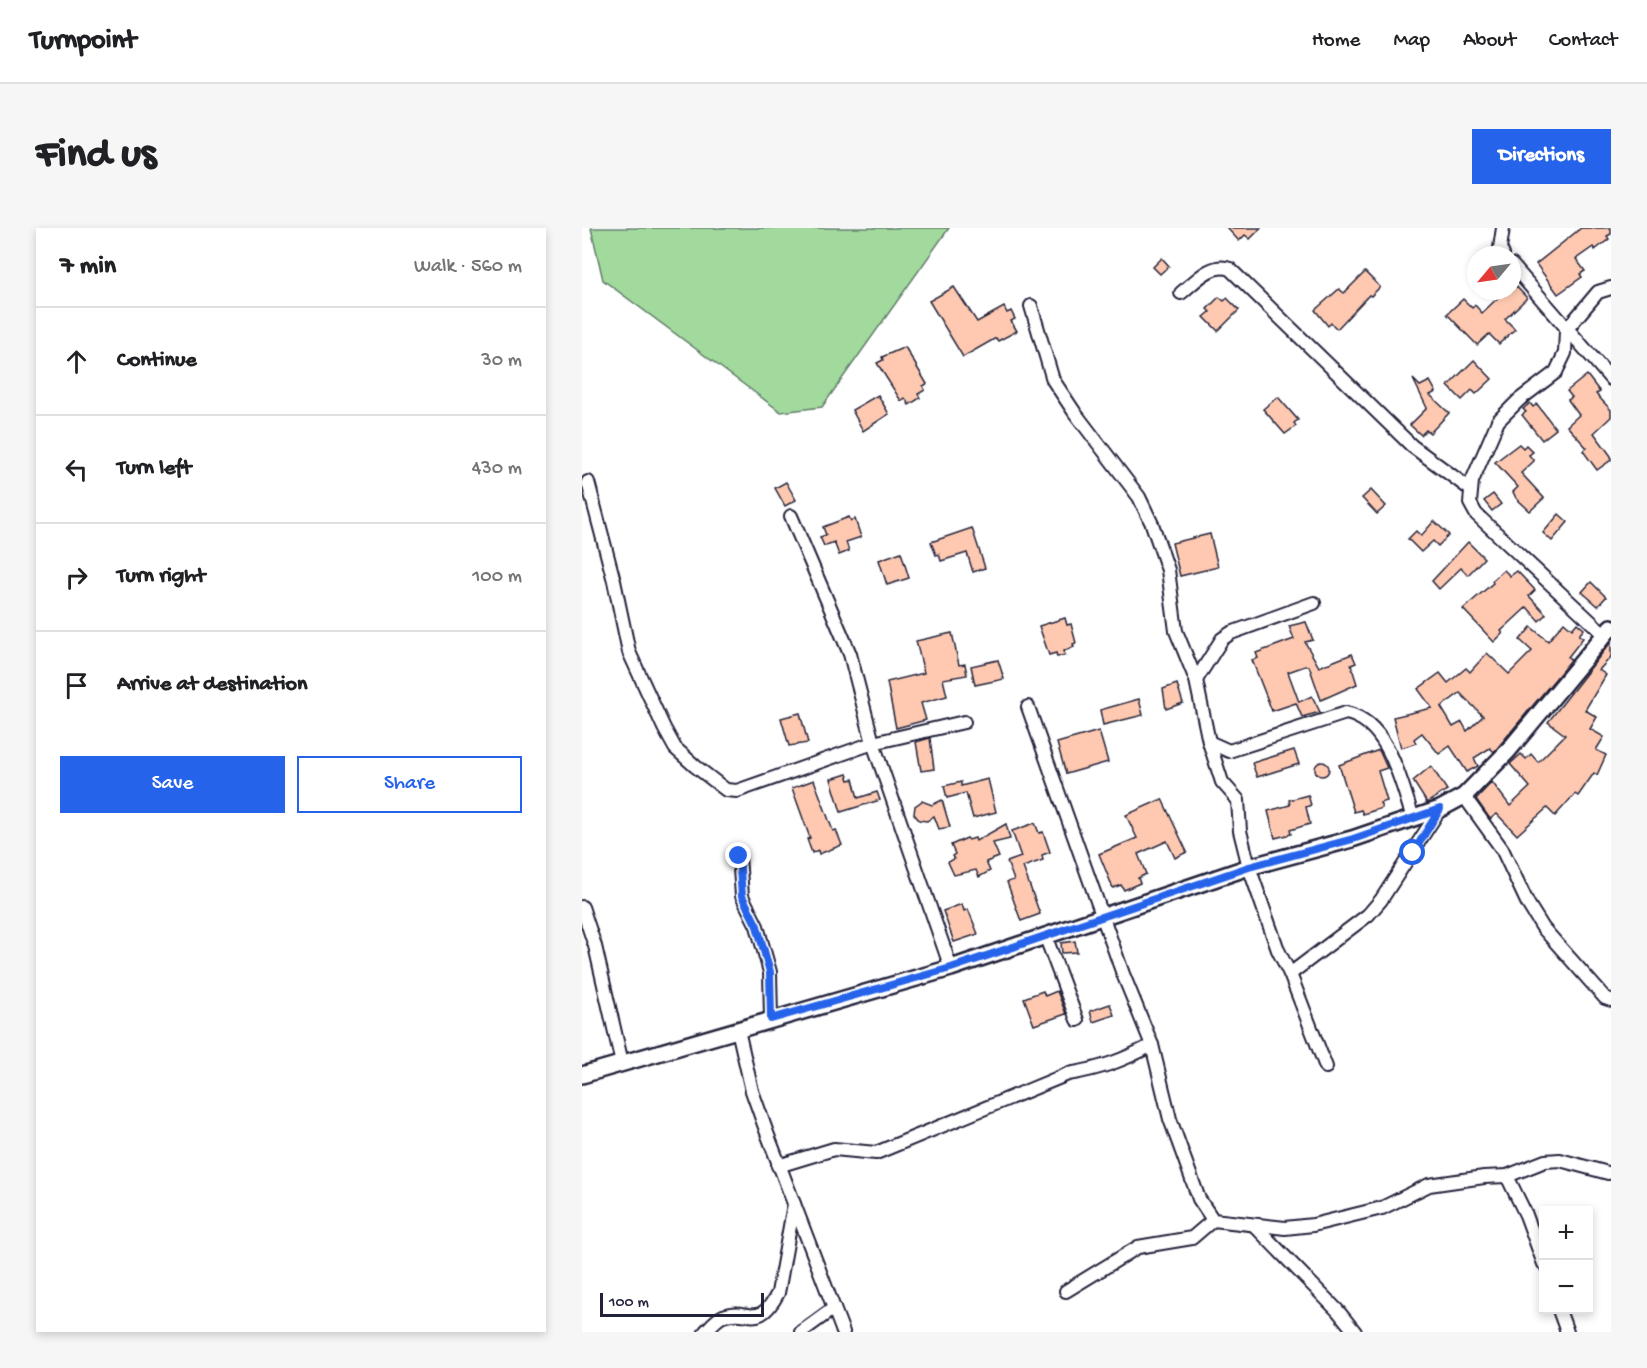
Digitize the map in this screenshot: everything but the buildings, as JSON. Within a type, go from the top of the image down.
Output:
[{"type":"street","points":[[1500,246],[1503,228]]},
{"type":"street","points":[[1180,293],[1210,269],[1221,266],[1230,269],[1412,446],[1470,489]]},
{"type":"street","points":[[1521,277],[1611,379]]},
{"type":"street","points":[[582,1075],[951,968],[1249,867],[1353,839],[1440,809],[1464,796],[1508,751],[1608,631],[1476,514],[1470,503],[1470,489],[1486,445],[1498,421],[1562,364],[1566,330],[1598,292],[1611,288]]},
{"type":"street","points":[[1031,306],[1053,380],[1075,413],[1139,497],[1152,524],[1168,570],[1176,631],[1196,680],[1209,741],[1222,782],[1238,800],[1240,831],[1249,867],[1278,950],[1290,974],[1326,1067]]},
{"type":"street","points":[[588,482],[614,581],[628,652],[675,748],[726,790],[737,791],[873,743],[964,723]]},
{"type":"street","points":[[791,516],[850,654],[873,743],[951,968]]},
{"type":"street","points":[[1196,680],[1222,639],[1231,633],[1314,603]]},
{"type":"street","points":[[1028,707],[1101,917],[1152,1045],[1170,1119],[1199,1199],[1213,1220]]},
{"type":"street","points":[[1209,741],[1229,751],[1346,713],[1355,715],[1379,736],[1391,756],[1413,818]]},
{"type":"street","points":[[1464,796],[1502,849],[1528,904],[1543,928],[1605,998],[1611,1000]]},
{"type":"street","points":[[1290,974],[1368,915],[1382,900],[1440,809]]},
{"type":"street","points":[[739,856],[742,896],[757,926],[770,972],[771,1019]]},
{"type":"street","points":[[582,907],[594,946],[622,1063]]},
{"type":"street","points":[[1045,935],[1077,1020]]},
{"type":"street","points":[[738,1030],[752,1091],[778,1166],[843,1332]]},
{"type":"street","points":[[778,1166],[834,1149],[876,1153],[1068,1074],[1099,1069],[1122,1061],[1152,1045]]},
{"type":"street","points":[[1066,1291],[1138,1247],[1192,1238],[1213,1220],[1285,1228],[1313,1225],[1382,1208],[1429,1185],[1507,1176],[1545,1161],[1560,1160],[1608,1173]]},
{"type":"street","points":[[1507,1176],[1522,1205],[1543,1260]]},
{"type":"street","points":[[705,1332],[721,1317],[733,1314],[750,1317],[764,1314],[772,1304],[778,1293],[794,1203]]},
{"type":"street","points":[[1254,1225],[1338,1311],[1354,1332]]},
{"type":"street","points":[[801,1332],[834,1308]]},
{"type":"street","points":[[1560,1314],[1567,1332]]},
{"type":"green space","points":[[591,228],[949,228],[822,407],[781,412],[603,280]]},
{"type":"route","points":[[739,856],[742,896],[757,926],[770,972],[771,1019],[951,968],[1249,867],[1353,839],[1440,809],[1413,853]]}]
